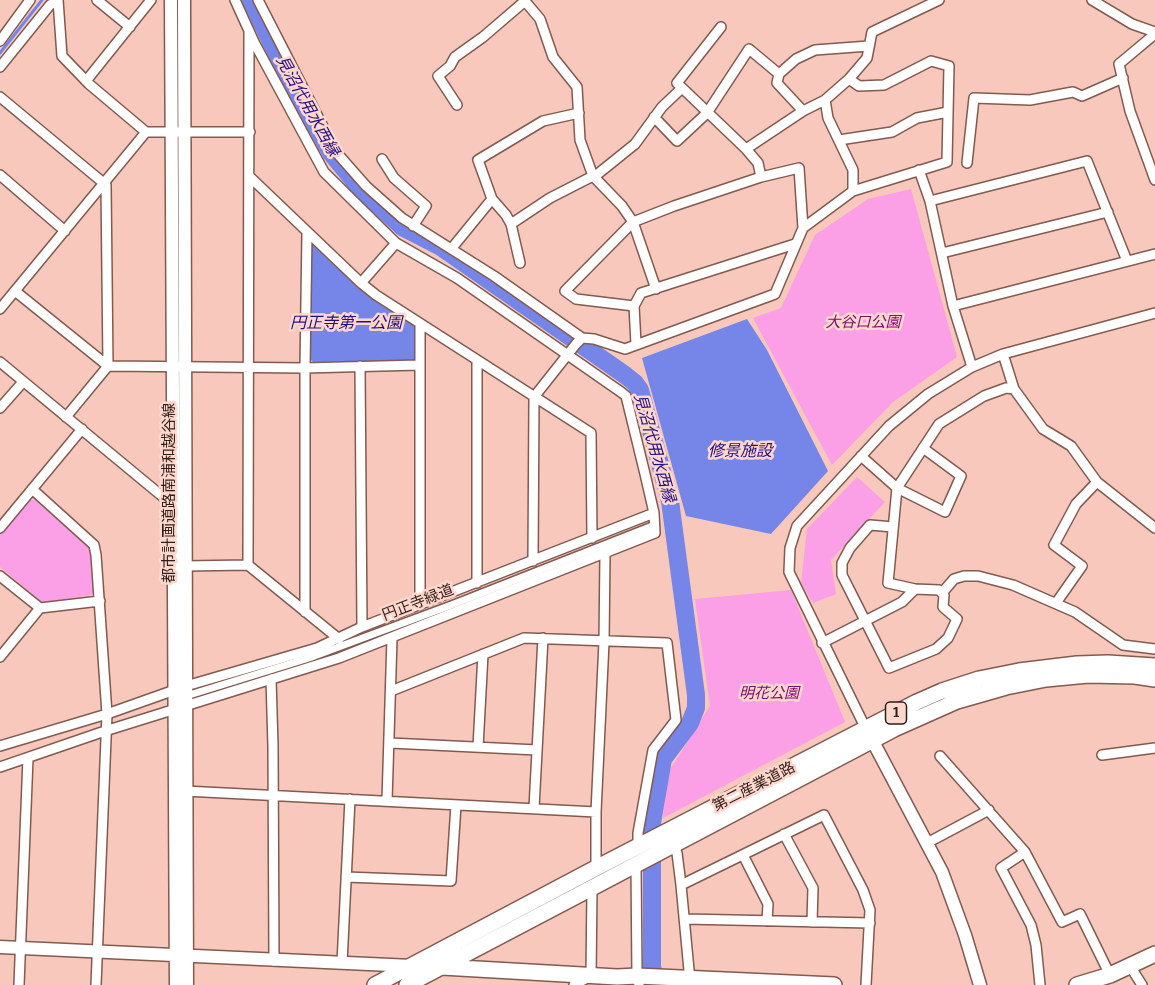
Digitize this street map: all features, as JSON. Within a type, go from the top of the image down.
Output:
[{"type":"main road","name":"第二産業道路","points":[[406,985],[592,888],[651,849],[869,735],[925,699],[979,679],[1019,671],[1077,664],[1155,666]]},
{"type":"main road","name":"第二産業道路","points":[[869,735],[894,729],[957,701],[1006,687],[1046,679],[1088,675],[1135,676],[1155,679]]},
{"type":"main road","name":"第二産業道路","points":[[375,985],[596,868],[651,849]]},
{"type":"main road","points":[[1077,985],[1110,975],[1155,954]]},
{"type":"main road","name":"1","points":[[412,966],[590,980],[668,978],[691,982],[834,985]]},
{"type":"street","points":[[0,40],[30,0]]},
{"type":"street","points":[[0,68],[50,5],[58,0],[62,56],[86,81],[146,132],[249,132]]},
{"type":"street","points":[[97,0],[130,27]]},
{"type":"street","points":[[86,81],[151,0]]},
{"type":"street","name":"都市計画道路南浦和越谷線","points":[[171,0],[171,133],[185,566],[181,957],[187,985]]},
{"type":"street","name":"都市計画道路南浦和越谷線","points":[[176,985],[181,957],[185,791],[174,506],[185,133],[184,0]]},
{"type":"street","points":[[0,746],[107,714],[271,679],[339,658],[392,638],[456,608],[605,554],[655,529],[654,513],[626,396],[457,278],[396,243],[324,172],[249,31],[235,0]]},
{"type":"street","points":[[258,0],[336,152],[366,186],[402,218],[452,248],[579,341]]},
{"type":"street","points":[[457,105],[438,76],[450,66],[455,57],[483,37],[524,0],[540,19],[553,57],[577,87],[580,140],[594,176],[622,206],[633,222],[656,288]]},
{"type":"street","points":[[746,149],[803,111],[825,100],[849,79],[867,58],[872,32],[939,0]]},
{"type":"street","points":[[1092,0],[1132,24],[1155,33],[1119,64],[1130,111],[1155,180]]},
{"type":"street","points":[[721,27],[677,83],[746,149],[758,163],[761,177]]},
{"type":"street","points":[[248,565],[249,31]]},
{"type":"street","points":[[803,111],[777,83],[779,74],[796,59],[815,50],[869,46]]},
{"type":"street","points":[[654,117],[677,141],[707,113],[749,49],[779,74]]},
{"type":"street","points":[[533,561],[534,397],[566,354],[579,341],[594,339],[625,349],[775,294],[803,228],[853,191],[947,162],[949,66],[931,61],[884,85],[859,86],[849,79]]},
{"type":"street","points":[[966,163],[974,98],[1029,100],[1073,92],[1082,96],[1123,78]]},
{"type":"street","points":[[511,224],[550,198],[594,176],[635,144],[662,107],[682,88]]},
{"type":"street","points":[[0,97],[106,185],[108,366],[66,417]]},
{"type":"street","points":[[825,100],[828,118],[853,170],[853,191]]},
{"type":"street","points":[[839,140],[892,132],[917,118],[948,112]]},
{"type":"street","points":[[520,263],[511,224],[506,214],[492,199],[478,160],[543,121],[579,113]]},
{"type":"street","points":[[0,309],[146,132]]},
{"type":"street","points":[[382,159],[394,178],[426,206],[413,226]]},
{"type":"street","points":[[930,201],[1087,161],[1127,261]]},
{"type":"street","points":[[634,306],[576,299],[566,291],[633,222],[761,177],[799,168],[803,228]]},
{"type":"street","points":[[919,171],[930,201],[953,306],[972,367]]},
{"type":"street","points":[[1,177],[65,231]]},
{"type":"street","points":[[250,177],[361,283],[420,324],[591,433],[592,538]]},
{"type":"street","points":[[452,248],[492,199]]},
{"type":"street","points":[[942,252],[1108,212]]},
{"type":"street","points":[[305,612],[304,368],[307,232]]},
{"type":"street","points":[[361,283],[396,243]]},
{"type":"street","points":[[636,344],[634,306],[641,293],[795,244]]},
{"type":"street","points":[[953,306],[1155,254]]},
{"type":"street","points":[[15,291],[108,366],[304,368],[418,365]]},
{"type":"street","points":[[980,985],[954,902],[927,843],[869,735],[789,573],[790,548],[797,526],[889,426],[928,394],[972,367],[1003,354],[1155,313]]},
{"type":"street","points":[[420,324],[418,365],[420,605]]},
{"type":"street","points":[[1003,354],[1014,389],[1043,429],[1071,446],[1097,482],[1155,528]]},
{"type":"street","points":[[477,360],[477,584]]},
{"type":"street","points":[[0,362],[174,506]]},
{"type":"street","points":[[360,366],[362,627]]},
{"type":"street","points":[[0,408],[23,382]]},
{"type":"street","points":[[893,527],[870,525],[850,548],[842,563],[842,575],[889,668],[936,649],[948,638],[957,619],[943,607],[944,595],[939,590],[915,589],[888,583],[897,488],[939,424],[984,396],[1006,388],[1014,389]]},
{"type":"street","points":[[0,528],[82,429]]},
{"type":"street","points":[[861,456],[897,488],[945,512],[961,476],[923,448]]},
{"type":"street","points":[[1056,603],[1082,566],[1054,545],[1076,504],[1097,482]]},
{"type":"street","points":[[32,489],[94,545],[96,555],[107,714],[96,985]]},
{"type":"street","points":[[0,767],[105,731],[182,697],[317,648],[362,627],[654,513]]},
{"type":"street","name":"円正寺緑道","points":[[182,697],[309,658],[456,608],[655,529]]},
{"type":"street","points":[[596,868],[605,554]]},
{"type":"street","points":[[185,566],[248,565],[339,639]]},
{"type":"street","points":[[0,576],[40,608]]},
{"type":"street","points":[[942,593],[954,579],[964,576],[978,576],[1013,585],[1076,612],[1123,645],[1155,649]]},
{"type":"street","points":[[822,643],[902,602],[915,589]]},
{"type":"street","points":[[449,594],[456,608]]},
{"type":"street","points":[[0,657],[40,608],[100,601]]},
{"type":"street","points":[[387,801],[392,638]]},
{"type":"street","points":[[391,691],[524,638],[667,643],[676,720],[653,750],[638,833],[651,849],[677,853],[691,982]]},
{"type":"street","points":[[534,808],[543,638]]},
{"type":"street","points":[[478,747],[483,654]]},
{"type":"street","points":[[271,679],[274,961]]},
{"type":"street","points":[[390,743],[537,750]]},
{"type":"street","points":[[1102,755],[1155,748]]},
{"type":"street","points":[[940,756],[1025,852],[1062,922],[1080,914],[1110,975]]},
{"type":"street","points":[[19,985],[28,758]]},
{"type":"street","points":[[185,791],[596,812]]},
{"type":"street","points":[[342,963],[350,799]]},
{"type":"street","points":[[346,877],[451,881],[456,805]]},
{"type":"street","points":[[927,843],[989,810]]},
{"type":"street","points":[[681,885],[824,815],[863,890],[870,910],[866,985]]},
{"type":"street","points":[[784,834],[813,888],[812,922]]},
{"type":"street","points":[[640,979],[651,849]]},
{"type":"street","points":[[1025,852],[1001,868],[1030,925],[1036,945],[1040,985]]},
{"type":"street","points":[[743,855],[765,894],[768,904],[766,921]]},
{"type":"street","points":[[574,985],[590,980],[592,888]]},
{"type":"street","points":[[685,919],[870,923]]},
{"type":"street","points":[[0,947],[412,966]]},
{"type":"street","points":[[1130,966],[1142,985]]},
{"type":"green space","name":"大谷口公園","points":[[911,189],[957,357],[893,402],[832,465],[753,318],[781,308],[815,235],[868,199]]},
{"type":"green space","points":[[857,477],[885,502],[831,560],[836,594],[813,603],[801,583],[807,529]]},
{"type":"green space","points":[[29,500],[35,500],[90,548],[93,592],[91,595],[43,603],[0,567],[0,534]]},
{"type":"green space","name":"明花公園","points":[[791,590],[845,722],[663,818],[669,771],[710,706],[695,599]]},
{"type":"water","name":"円正寺第一公園","points":[[313,243],[358,288],[412,323],[415,327],[415,358],[413,361],[313,362],[309,358],[309,245]]},
{"type":"water","name":"修景施設","points":[[747,319],[767,350],[828,471],[771,534],[686,516],[642,358]]},
{"type":"waterway","points":[[0,53],[42,0]]},
{"type":"waterway","name":"見沼代用水西縁","points":[[251,0],[283,67],[331,153],[360,188],[402,227],[441,247],[625,375],[640,390],[670,501],[696,695],[696,708],[690,723],[663,759],[652,823],[652,967],[657,985]]}]
